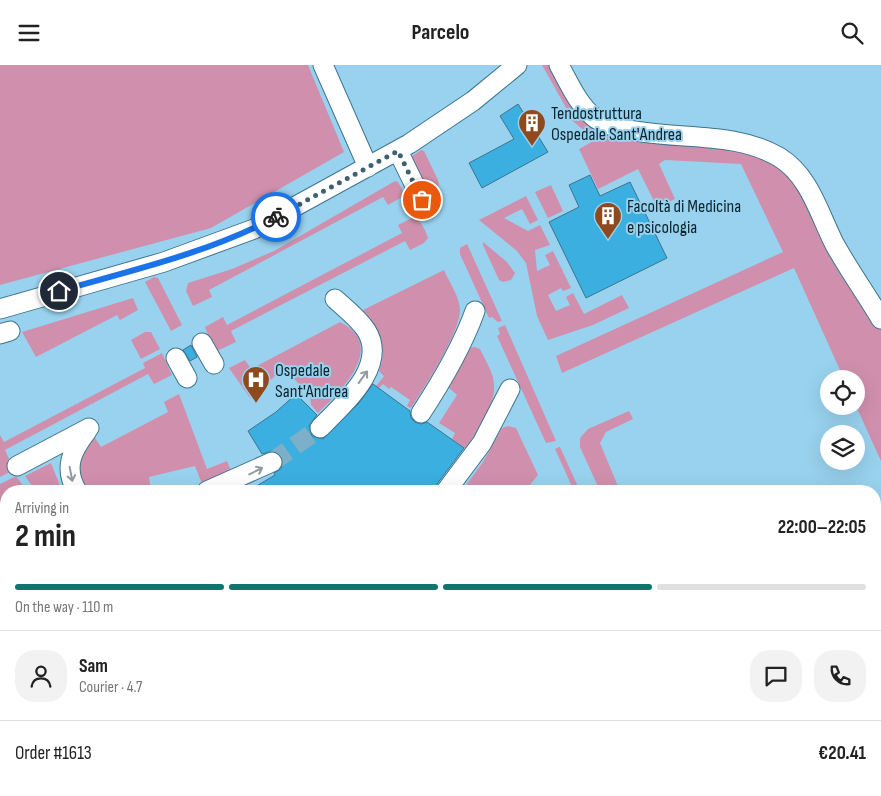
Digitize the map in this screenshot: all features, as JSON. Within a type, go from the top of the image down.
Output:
[{"type":"street","points":[[323,65],[368,167]]},
{"type":"street","points":[[0,309],[192,253],[254,229],[398,151],[473,101],[517,65]]},
{"type":"street","points":[[559,65],[580,101],[594,117],[604,123],[626,130],[742,142],[778,157],[796,169],[809,189],[835,244],[881,319]]},
{"type":"street","points":[[398,151],[422,200]]},
{"type":"street","points":[[320,427],[363,377],[370,367],[373,355],[371,341],[366,330],[335,299]]},
{"type":"street","points":[[421,413],[440,384],[469,328],[475,311]]},
{"type":"street","points":[[202,343],[214,364]]},
{"type":"street","points":[[176,358],[186,378]]},
{"type":"street","points":[[450,485],[482,443],[510,389]]},
{"type":"street","points":[[17,466],[89,428],[71,455],[70,476],[74,485]]},
{"type":"street","points":[[221,485],[272,463]]},
{"type":"shaded area","points":[[0,65],[308,65],[344,152],[211,228],[0,285]]},
{"type":"shaded area","points":[[542,65],[550,65],[589,122],[750,150],[798,179],[840,263],[881,329],[881,461],[860,415],[865,415],[865,370],[840,370],[794,268],[562,373],[556,356],[783,252],[741,164],[665,160],[659,164],[675,199],[657,207],[638,169],[598,189],[579,149],[595,140],[567,116],[569,113]]},
{"type":"shaded area","points":[[421,150],[424,151],[438,180],[439,185],[433,189],[428,189],[411,157]]},
{"type":"shaded area","points":[[395,181],[398,182],[404,193],[402,197],[388,205],[383,197],[209,290],[212,297],[193,306],[186,291],[188,283],[232,269],[274,251]]},
{"type":"shaded area","points":[[551,185],[563,211],[548,218],[535,192]]},
{"type":"shaded area","points":[[526,196],[538,220],[530,224],[522,209],[504,218],[528,231],[540,225],[550,245],[535,250],[537,271],[550,265],[545,255],[553,251],[571,288],[563,291],[561,288],[548,295],[556,311],[570,305],[566,297],[573,293],[584,314],[622,295],[629,308],[593,325],[548,340],[537,316],[526,263],[517,251],[479,220]]},
{"type":"shaded area","points":[[414,217],[421,223],[427,235],[428,238],[424,243],[410,250],[405,241],[231,331],[236,342],[217,351],[205,327],[223,317],[227,325],[402,233],[398,225]]},
{"type":"shaded area","points":[[483,242],[507,262],[515,273],[511,280],[503,282],[499,280]]},
{"type":"shaded area","points":[[467,244],[502,321],[498,322],[492,317],[489,318],[460,254],[460,248]]},
{"type":"shaded area","points":[[444,270],[460,305],[458,320],[448,346],[411,408],[407,406],[410,400],[391,387],[389,389],[383,384],[379,388],[376,386],[384,376],[379,371],[383,354],[382,346],[377,331],[363,310]]},
{"type":"shaded area","points":[[154,277],[158,278],[182,325],[171,331],[145,282]]},
{"type":"shaded area","points":[[133,298],[138,310],[120,320],[117,315],[36,357],[22,332]]},
{"type":"shaded area","points":[[340,322],[354,332],[360,343],[360,356],[356,368],[348,381],[318,413],[311,405],[310,396],[284,368],[250,398],[229,368],[245,360],[251,369]]},
{"type":"shaded area","points":[[505,325],[556,441],[546,443],[497,336],[500,334],[498,328]]},
{"type":"shaded area","points":[[145,332],[151,332],[160,349],[141,359],[131,340]]},
{"type":"shaded area","points":[[475,347],[480,349],[491,371],[494,380],[494,393],[489,410],[466,449],[452,439],[455,433],[439,423],[457,395],[449,388],[469,348]]},
{"type":"shaded area","points":[[162,353],[172,375],[154,384],[148,374],[5,450],[14,470],[0,477],[0,435],[4,442],[145,368],[143,363]]},
{"type":"shaded area","points":[[179,394],[207,469],[227,461],[232,473],[202,484],[195,466],[149,477],[150,485],[83,485],[77,465],[88,443],[95,438],[101,447],[168,412],[164,402]]},
{"type":"shaded area","points":[[629,411],[633,419],[606,432],[600,443],[618,485],[597,485],[580,447],[580,438],[588,429]]},
{"type":"shaded area","points":[[508,426],[516,428],[538,475],[530,485],[466,485],[483,462],[502,428]]},
{"type":"shaded area","points":[[560,447],[577,485],[571,485],[555,449]]},
{"type":"shaded area","points":[[51,463],[60,485],[32,485],[25,476]]},
{"type":"shaded area","points":[[16,476],[23,485],[0,485]]},
{"type":"building","name":"Tendostruttura Ospedale Sant'Andrea","points":[[518,104],[548,152],[482,188],[469,163],[514,139],[500,116]]},
{"type":"building","name":"Facoltà di Medicina e psicologia","points":[[590,175],[600,196],[630,182],[667,258],[586,298],[549,222],[579,207],[569,185]]},
{"type":"building","points":[[191,345],[197,357],[190,361],[183,350]]},
{"type":"building","name":"Ospedale Sant'Andrea","points":[[373,384],[410,411],[411,418],[415,422],[421,424],[427,422],[464,448],[437,485],[258,485],[275,475],[274,473],[281,469],[283,463],[278,453],[273,451],[262,454],[248,431],[276,412],[296,394],[317,415],[309,426],[312,436],[323,439],[359,403]]},
{"type":"tunnel","points":[[272,462],[320,428]]},
{"type":"way so far","points":[[276,217],[398,151],[422,200]]},
{"type":"place","name":"Tendostruttura Ospedale Sant'Andrea","points":[[532,147]]},
{"type":"place","name":"Facoltà di Medicina e psicologia","points":[[608,240]]},
{"type":"place","name":"Ospedale Sant'Andrea","points":[[256,404]]},
{"type":"route","points":[[59,291],[192,253],[254,229],[276,217]]}]
